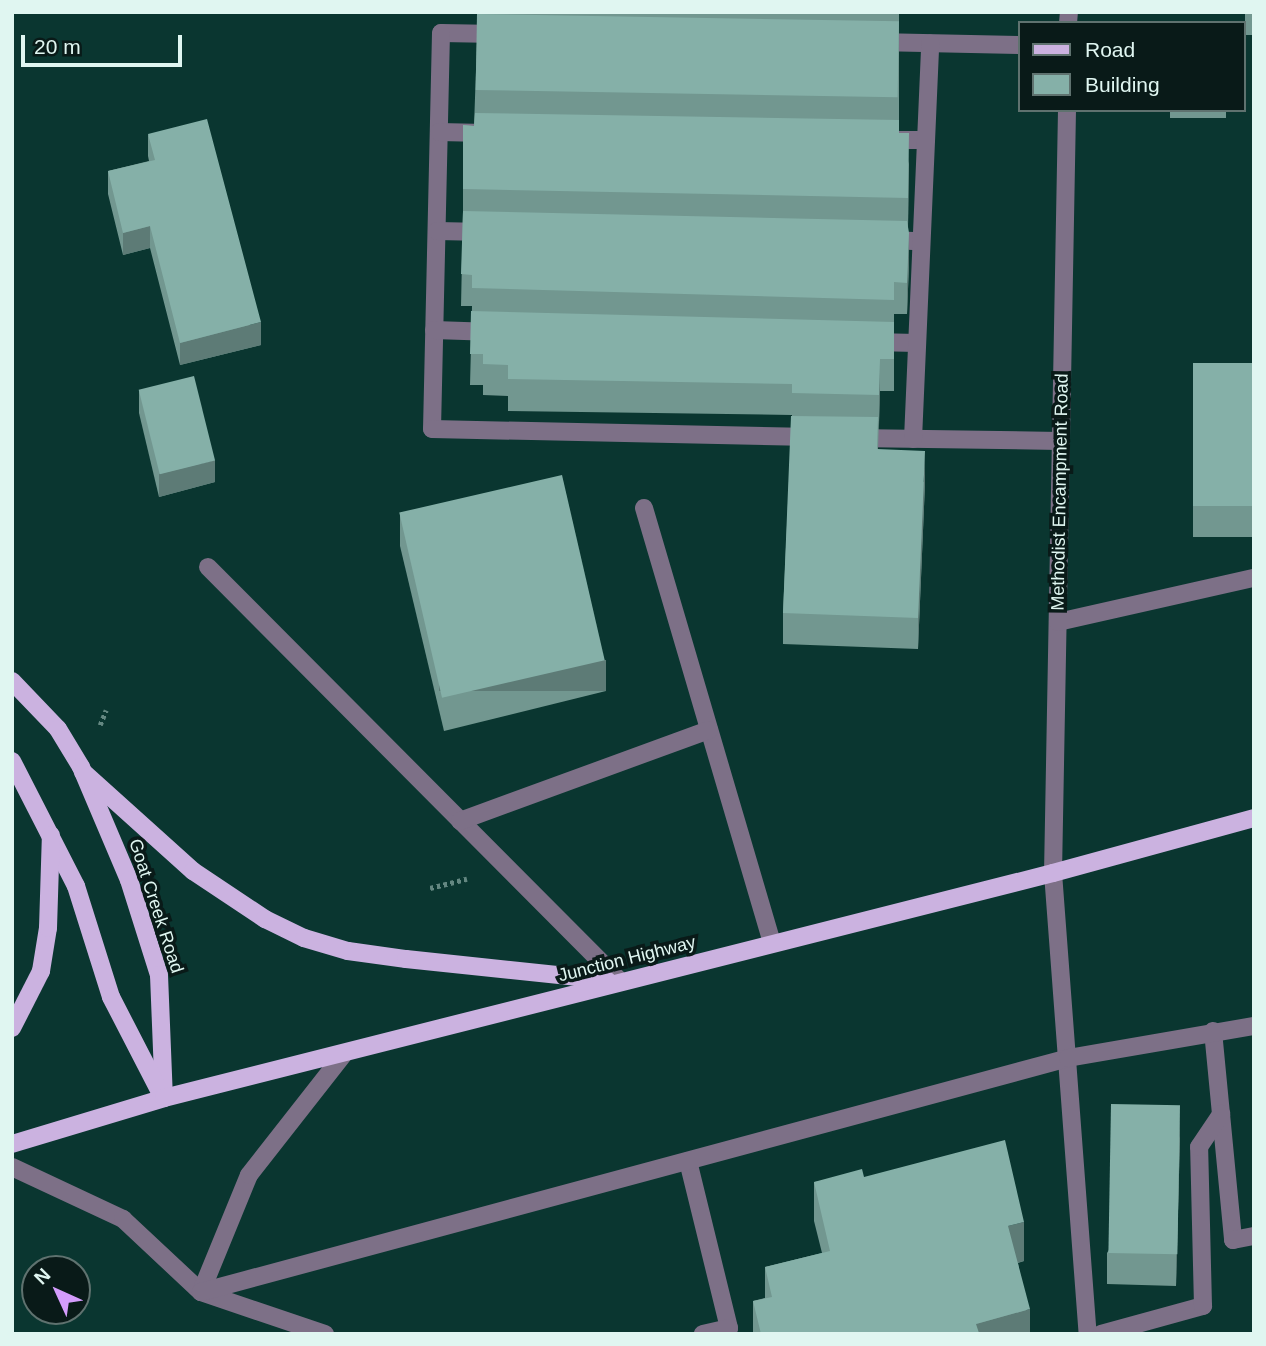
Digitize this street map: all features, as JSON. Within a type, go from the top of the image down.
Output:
[{"type":"main road","name":"Goat Creek Road","points":[[12,681],[58,729],[83,772],[128,880],[159,975],[164,1098]]},
{"type":"main road","points":[[12,761],[51,831],[76,886],[111,996],[164,1098]]},
{"type":"main road","points":[[83,772],[192,871],[265,919],[304,938],[348,951],[394,958],[621,982]]},
{"type":"main road","name":"Junction Highway","points":[[12,1144],[164,1098],[1053,873],[1254,818]]},
{"type":"main road","points":[[12,1028],[41,971],[48,928],[51,831]]},
{"type":"street","points":[[511,35],[441,33],[432,429],[1060,442]]},
{"type":"street","points":[[860,42],[1018,45]]},
{"type":"street","points":[[913,439],[930,43]]},
{"type":"street","name":"Methodist Encampment Road","points":[[1067,112],[1053,873],[1088,1334]]},
{"type":"street","points":[[439,132],[509,134]]},
{"type":"street","points":[[870,139],[926,140]]},
{"type":"street","points":[[437,231],[506,232]]},
{"type":"street","points":[[866,240],[921,241]]},
{"type":"street","points":[[434,330],[517,332]]},
{"type":"street","points":[[848,341],[916,343]]},
{"type":"street","points":[[644,508],[772,943]]},
{"type":"street","points":[[208,567],[621,982]]},
{"type":"street","points":[[1058,622],[1254,578]]},
{"type":"street","points":[[460,821],[709,730]]},
{"type":"street","points":[[201,1292],[1068,1058],[1254,1026]]},
{"type":"street","points":[[1213,1031],[1233,1240],[1254,1236]]},
{"type":"street","points":[[201,1292],[249,1175],[344,1054]]},
{"type":"street","points":[[1101,1334],[1203,1306],[1199,1147],[1221,1114]]},
{"type":"street","points":[[688,1161],[729,1328],[703,1334]]},
{"type":"street","points":[[12,1167],[123,1219],[201,1292],[325,1334]]},
{"type":"building","points":[[477,14],[899,21],[898,97],[476,90]]},
{"type":"building","points":[[475,113],[899,120],[899,133],[909,133],[908,198],[463,189],[463,125],[474,126]]},
{"type":"building","points":[[207,119],[261,322],[180,343],[150,226],[123,233],[108,171],[155,160],[148,134]]},
{"type":"building","points":[[463,211],[907,221],[907,283],[894,282],[894,300],[472,288],[472,275],[461,274]]},
{"type":"building","points":[[471,311],[894,322],[894,359],[880,359],[879,395],[792,393],[792,384],[508,379],[508,365],[483,364],[483,354],[470,354]]},
{"type":"building","points":[[1193,363],[1254,363],[1254,506],[1193,506]]},
{"type":"building","points":[[194,376],[215,460],[160,474],[139,390]]},
{"type":"building","points":[[791,416],[878,417],[877,449],[925,451],[918,618],[783,613]]},
{"type":"building","points":[[562,475],[605,660],[442,698],[399,513]]},
{"type":"building","points":[[1111,1104],[1180,1105],[1177,1254],[1108,1253]]},
{"type":"building","points":[[1005,1140],[1024,1222],[1008,1226],[1030,1309],[976,1324],[977,1334],[761,1334],[753,1301],[772,1297],[765,1267],[830,1251],[814,1182],[862,1169],[864,1177]]}]
